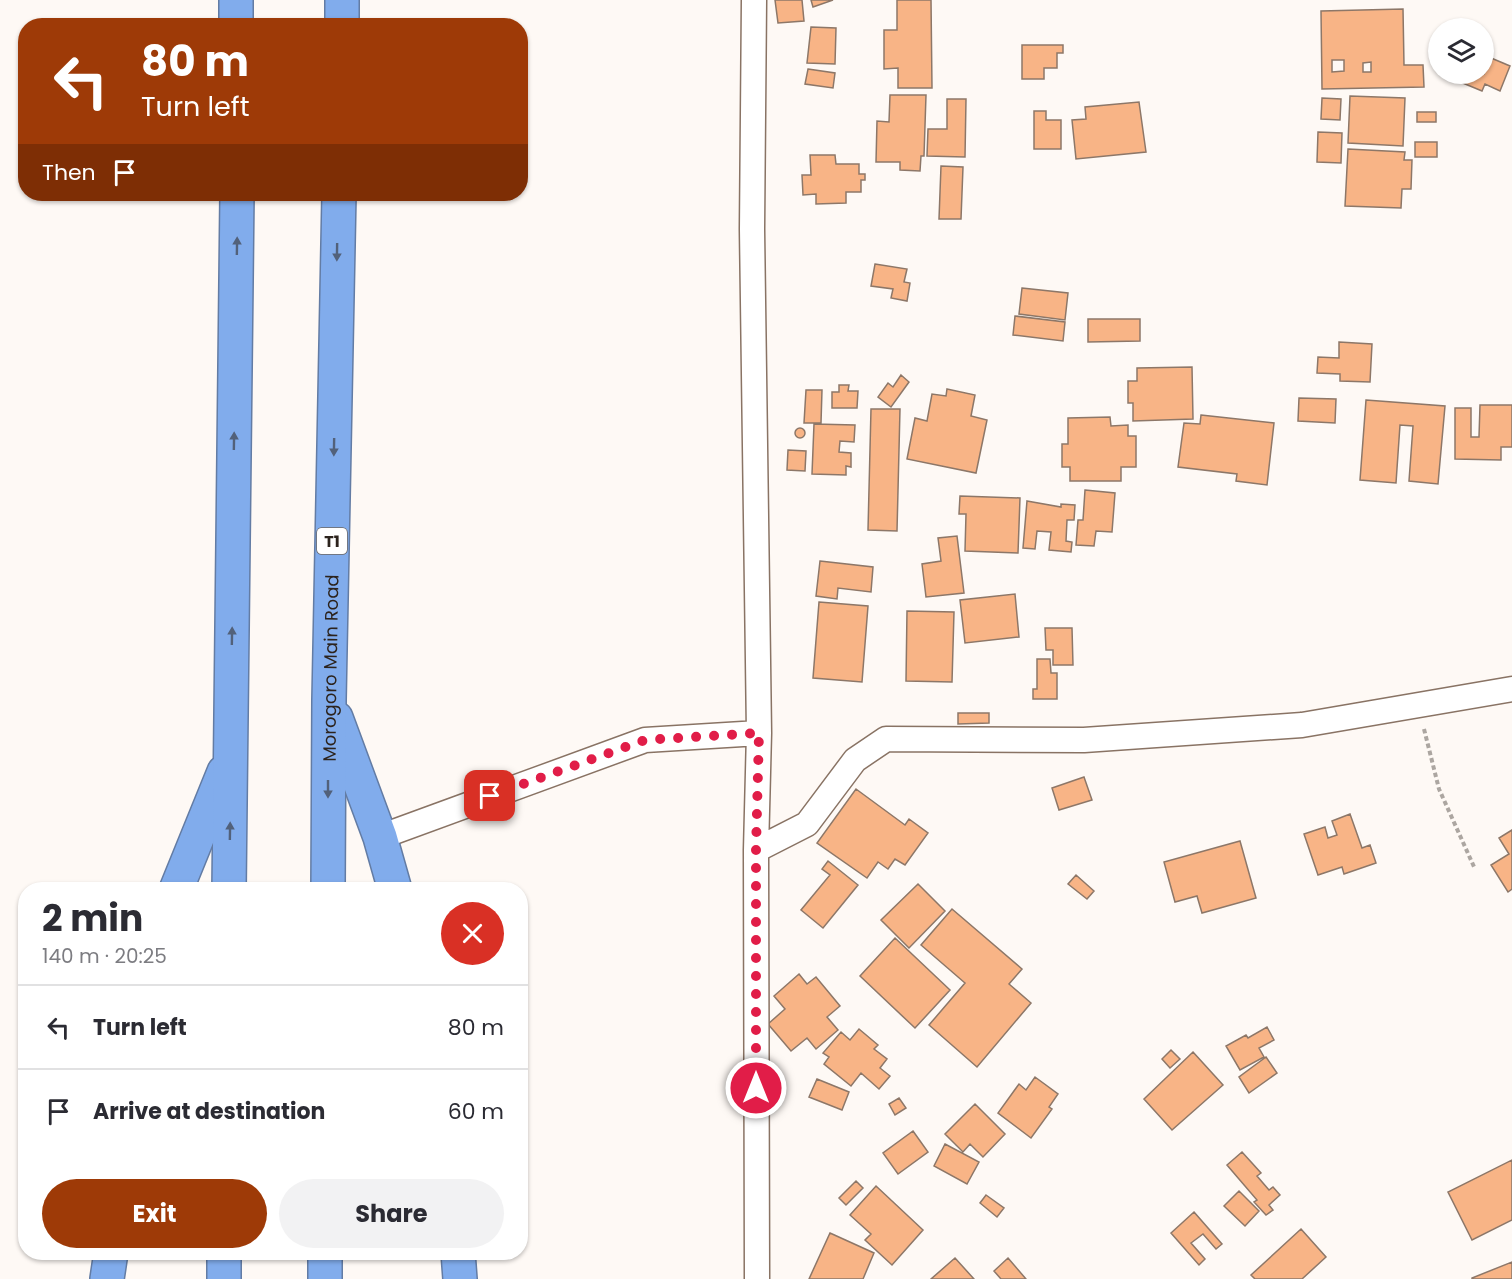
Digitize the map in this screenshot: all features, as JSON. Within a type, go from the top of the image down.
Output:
[{"type":"highway","points":[[236,0],[236,18]]},
{"type":"highway","points":[[342,0],[342,18]]},
{"type":"highway","points":[[229,882],[237,201]]},
{"type":"highway","name":"Morogoro Main Road","points":[[328,882],[328,700],[339,201]]},
{"type":"highway","points":[[328,700],[380,837],[393,882]]},
{"type":"highway","points":[[179,882],[231,755]]},
{"type":"highway","points":[[107,1279],[110,1260]]},
{"type":"highway","points":[[224,1260],[224,1279]]},
{"type":"highway","points":[[325,1260],[325,1279]]},
{"type":"highway","points":[[458,1260],[459,1279]]},
{"type":"street","points":[[754,0],[752,230],[759,733],[756,849],[757,1279]]},
{"type":"street","points":[[756,849],[807,824],[855,760],[886,739],[1084,740],[1302,725],[1512,689]]},
{"type":"street","points":[[380,837],[645,740],[759,733]]},
{"type":"path","points":[[1417,705],[1439,789],[1475,869]]},
{"type":"building","points":[[775,0],[802,0],[804,21],[778,23]]},
{"type":"building","points":[[811,0],[833,0],[813,7]]},
{"type":"building","points":[[897,0],[931,0],[932,88],[898,88],[898,68],[884,69],[884,30],[897,30]]},
{"type":"building","points":[[1403,9],[1404,65],[1423,65],[1424,87],[1322,89],[1321,11]],"holes":[[[1332,60],[1344,60],[1344,71],[1332,72]],[[1371,62],[1371,72],[1363,72],[1363,63]]]},
{"type":"building","points":[[811,27],[836,28],[835,64],[807,63]]},
{"type":"building","points":[[1022,45],[1063,45],[1063,53],[1057,53],[1057,68],[1044,68],[1044,79],[1022,79]]},
{"type":"building","points":[[1494,59],[1510,66],[1500,91],[1485,84],[1494,84]]},
{"type":"building","points":[[808,69],[835,73],[833,88],[805,84]]},
{"type":"building","points":[[1465,84],[1485,84],[1482,91]]},
{"type":"building","points":[[890,95],[926,95],[924,156],[921,156],[920,171],[900,170],[900,162],[876,162],[877,121],[889,122]]},
{"type":"building","points":[[1350,96],[1405,98],[1403,146],[1348,143]]},
{"type":"building","points":[[1322,98],[1341,99],[1340,120],[1321,119]]},
{"type":"building","points":[[947,99],[966,99],[965,157],[927,156],[928,129],[947,129]]},
{"type":"building","points":[[1139,102],[1146,152],[1076,159],[1072,120],[1086,119],[1085,107]]},
{"type":"building","points":[[1034,111],[1046,111],[1046,120],[1061,120],[1061,149],[1034,149]]},
{"type":"building","points":[[1417,112],[1436,112],[1436,122],[1417,122]]},
{"type":"building","points":[[1318,132],[1342,133],[1341,163],[1317,162]]},
{"type":"building","points":[[1415,142],[1437,142],[1437,157],[1415,157]]},
{"type":"building","points":[[1348,149],[1405,152],[1404,160],[1412,160],[1411,189],[1402,189],[1401,208],[1345,206]]},
{"type":"building","points":[[810,155],[835,155],[836,164],[859,164],[859,174],[865,174],[865,180],[861,180],[861,192],[846,192],[846,203],[816,204],[816,194],[803,195],[802,175],[811,175]]},
{"type":"building","points":[[941,166],[963,167],[961,219],[939,219]]},
{"type":"building","points":[[875,264],[907,269],[904,282],[910,283],[907,301],[891,298],[893,289],[871,286]]},
{"type":"building","points":[[1022,288],[1068,293],[1065,320],[1019,314]]},
{"type":"building","points":[[1015,316],[1065,322],[1063,341],[1013,335]]},
{"type":"building","points":[[1088,319],[1140,319],[1140,341],[1088,342]]},
{"type":"building","points":[[1339,342],[1372,344],[1370,382],[1340,381],[1340,374],[1317,373],[1318,357],[1339,358]]},
{"type":"building","points":[[1192,367],[1193,419],[1133,421],[1133,403],[1128,403],[1128,381],[1137,381],[1137,368]]},
{"type":"building","points":[[901,375],[909,382],[891,407],[878,397],[888,383],[893,387]]},
{"type":"building","points":[[839,385],[849,385],[848,391],[858,391],[857,408],[832,408],[832,392],[839,392]]},
{"type":"building","points":[[947,389],[975,395],[971,416],[987,420],[976,473],[907,459],[915,418],[927,421],[932,394],[946,396]]},
{"type":"building","points":[[806,390],[822,390],[821,423],[804,423]]},
{"type":"building","points":[[1299,398],[1336,399],[1335,423],[1298,421]]},
{"type":"building","points":[[1366,400],[1445,406],[1438,484],[1409,481],[1413,426],[1400,425],[1396,483],[1360,480]]},
{"type":"building","points":[[1480,405],[1512,405],[1512,447],[1501,447],[1501,460],[1455,459],[1455,408],[1471,408],[1471,437],[1479,437]]},
{"type":"building","points":[[871,409],[900,409],[897,531],[868,530]]},
{"type":"building","points":[[1201,415],[1274,423],[1267,485],[1236,481],[1237,474],[1178,467],[1184,423],[1200,424]]},
{"type":"building","points":[[1110,417],[1111,426],[1128,425],[1128,436],[1136,436],[1136,467],[1121,467],[1121,481],[1070,481],[1070,467],[1062,467],[1062,444],[1068,444],[1068,418]]},
{"type":"building","points":[[814,424],[855,425],[854,442],[840,441],[839,452],[851,453],[851,467],[846,466],[846,475],[812,474]]},
{"type":"building","points":[[800,428],[804,429],[804,437],[800,438],[796,437],[795,433],[796,429]]},
{"type":"building","points":[[788,450],[806,451],[805,471],[787,470]]},
{"type":"building","points":[[1085,490],[1115,493],[1112,532],[1096,531],[1094,546],[1076,545],[1078,520],[1083,520]]},
{"type":"building","points":[[960,496],[1020,498],[1018,553],[965,551],[966,514],[959,514]]},
{"type":"building","points":[[1027,501],[1061,507],[1061,504],[1075,505],[1074,520],[1067,520],[1066,541],[1072,542],[1071,552],[1049,550],[1051,532],[1037,531],[1035,549],[1023,548]]},
{"type":"building","points":[[957,536],[964,593],[926,597],[922,564],[941,561],[938,538]]},
{"type":"building","points":[[820,561],[873,567],[871,592],[838,588],[837,599],[816,596]]},
{"type":"building","points":[[1015,594],[1019,637],[965,643],[960,600]]},
{"type":"building","points":[[819,602],[868,606],[862,682],[813,678]]},
{"type":"building","points":[[907,611],[954,612],[952,682],[906,681]]},
{"type":"building","points":[[1045,628],[1072,628],[1073,665],[1053,665],[1053,650],[1046,650]]},
{"type":"building","points":[[1037,659],[1050,659],[1051,673],[1057,673],[1057,699],[1033,699],[1033,689],[1037,689]]},
{"type":"building","points":[[958,713],[989,713],[989,723],[958,724]]},
{"type":"building","points":[[1084,777],[1092,800],[1059,810],[1052,788]]},
{"type":"building","points":[[856,789],[905,825],[909,819],[928,833],[905,865],[895,859],[888,869],[878,862],[867,878],[817,843]]},
{"type":"building","points":[[1350,814],[1362,848],[1370,845],[1376,863],[1344,874],[1342,867],[1318,875],[1304,834],[1325,827],[1328,838],[1337,835],[1332,821]]},
{"type":"building","points":[[1512,830],[1512,889],[1508,892],[1491,865],[1509,854],[1499,838]]},
{"type":"building","points":[[1240,841],[1256,898],[1202,913],[1197,896],[1175,902],[1164,862]]},
{"type":"building","points":[[828,861],[858,885],[823,928],[801,910],[830,875],[822,869]]},
{"type":"building","points":[[1076,875],[1094,891],[1087,899],[1068,884]]},
{"type":"building","points":[[918,884],[945,911],[909,948],[881,920]]},
{"type":"building","points":[[952,909],[1022,969],[1009,984],[1031,1003],[977,1067],[929,1025],[965,983],[921,945]]},
{"type":"building","points":[[895,938],[950,990],[915,1028],[860,976]]},
{"type":"building","points":[[799,974],[807,984],[816,977],[840,1006],[827,1017],[838,1030],[816,1049],[807,1038],[791,1051],[768,1024],[785,1009],[774,996]]},
{"type":"building","points":[[1267,1027],[1274,1040],[1259,1048],[1264,1057],[1240,1070],[1226,1046],[1246,1035],[1248,1038]]},
{"type":"building","points":[[859,1029],[878,1045],[874,1049],[887,1059],[880,1068],[890,1076],[879,1089],[861,1073],[851,1086],[824,1064],[829,1057],[823,1053],[841,1032],[850,1040]]},
{"type":"building","points":[[1171,1050],[1180,1059],[1170,1068],[1162,1059]]},
{"type":"building","points":[[1193,1052],[1223,1085],[1172,1130],[1144,1099]]},
{"type":"building","points":[[1266,1057],[1277,1073],[1249,1093],[1239,1077]]},
{"type":"building","points":[[1035,1077],[1058,1094],[1049,1107],[1052,1109],[1031,1138],[998,1113],[1019,1084],[1026,1090]]},
{"type":"building","points":[[817,1079],[849,1092],[842,1110],[809,1097]]},
{"type":"building","points":[[899,1098],[906,1108],[895,1115],[889,1104]]},
{"type":"building","points":[[975,1104],[1005,1134],[983,1157],[970,1144],[963,1152],[945,1134]]},
{"type":"building","points":[[913,1131],[928,1152],[898,1174],[883,1153]]},
{"type":"building","points":[[945,1144],[979,1162],[967,1184],[934,1166]]},
{"type":"building","points":[[1242,1152],[1261,1173],[1257,1176],[1269,1190],[1273,1187],[1280,1195],[1269,1205],[1273,1210],[1266,1215],[1254,1202],[1257,1200],[1227,1165]]},
{"type":"building","points":[[1512,1160],[1512,1220],[1472,1240],[1448,1192]]},
{"type":"building","points":[[856,1181],[863,1188],[846,1205],[839,1198]]},
{"type":"building","points":[[876,1186],[923,1230],[892,1265],[865,1240],[871,1234],[850,1215]]},
{"type":"building","points":[[1239,1191],[1259,1211],[1245,1226],[1224,1206]]},
{"type":"building","points":[[986,1195],[1004,1208],[997,1217],[980,1203]]},
{"type":"building","points":[[1194,1212],[1222,1244],[1216,1249],[1203,1234],[1191,1243],[1205,1259],[1199,1265],[1171,1233]]},
{"type":"building","points":[[1301,1229],[1326,1257],[1302,1279],[1255,1279],[1251,1275]]},
{"type":"building","points":[[830,1233],[874,1253],[863,1279],[809,1279]]},
{"type":"building","points":[[955,1258],[974,1279],[931,1279]]},
{"type":"building","points":[[1008,1258],[1026,1279],[1001,1279],[994,1271]]},
{"type":"building","points":[[1512,1262],[1512,1279],[1472,1279],[1472,1278]]},
{"type":"route","points":[[490,796],[645,740],[759,733],[756,849],[756,1088]]}]
